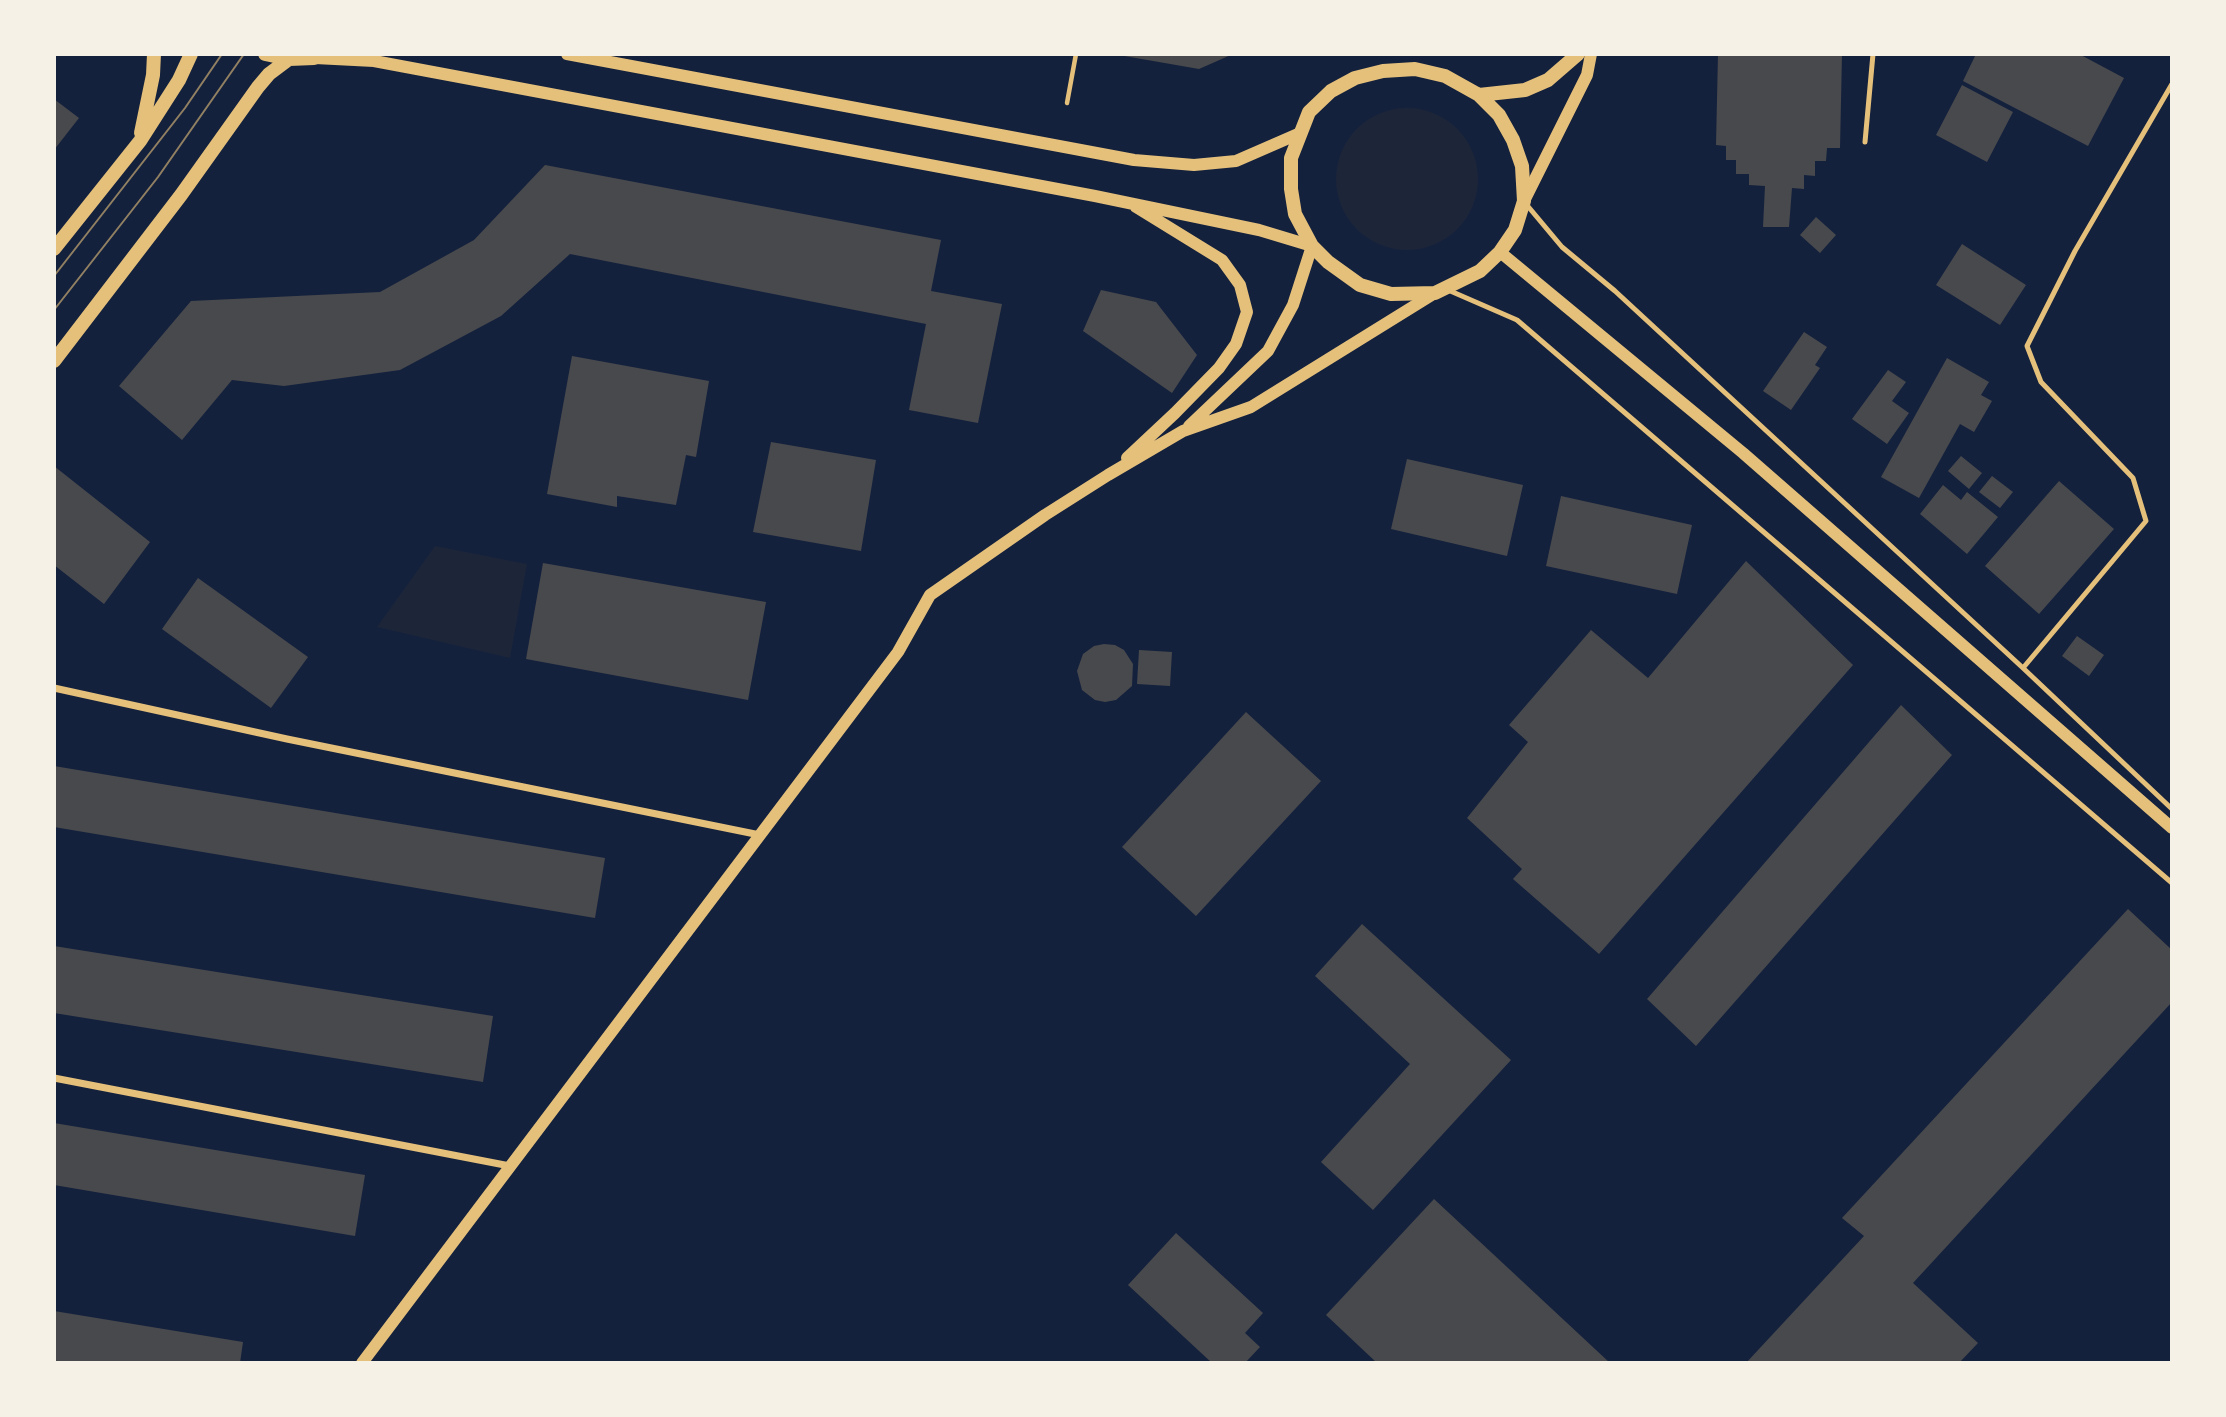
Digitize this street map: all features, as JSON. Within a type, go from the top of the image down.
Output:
[{"type":"main road","points":[[140,141],[153,75],[154,54]]},
{"type":"main road","points":[[54,249],[140,141],[179,80],[191,54]]},
{"type":"main road","points":[[265,54],[289,59],[320,56]]},
{"type":"main road","points":[[1479,95],[1525,90],[1548,80],[1578,54]]},
{"type":"main road","points":[[54,361],[181,195],[258,87],[289,59]]},
{"type":"main road","points":[[1415,69],[1446,76],[1479,95],[1499,114],[1513,140],[1522,166],[1524,201],[1515,230],[1500,252],[1480,271],[1439,291],[1391,294],[1360,285],[1328,262],[1312,246],[1295,214],[1291,189],[1291,158],[1298,134],[1309,112],[1331,91],[1354,78],[1383,71],[1415,69]]},
{"type":"street","points":[[567,54],[1134,160],[1194,165],[1236,161],[1298,134]]},
{"type":"street","points":[[1524,201],[1587,75],[1591,54]]},
{"type":"street","points":[[320,56],[374,61],[1129,203],[1259,230],[1312,246],[1293,305],[1268,351],[1183,431]]},
{"type":"street","points":[[1108,475],[1219,368],[1236,344],[1247,312],[1240,285],[1222,260],[1129,203]]},
{"type":"street","points":[[1500,252],[1743,453],[2172,828]]},
{"type":"street","points":[[362,1363],[898,652],[930,595],[1108,475],[1183,431],[1251,407],[1439,291]]},
{"type":"street","points":[[54,688],[287,739],[761,835]]},
{"type":"street","points":[[54,1078],[510,1166]]},
{"type":"lane","points":[[1865,142],[1873,54]]},
{"type":"lane","points":[[2023,668],[2146,521],[2133,478],[2041,382],[2027,346],[2075,251],[2172,84]]},
{"type":"lane","points":[[1524,201],[1562,247],[1615,291],[2172,809]]},
{"type":"lane","points":[[1439,291],[1517,320],[2172,883]]},
{"type":"path","points":[[1067,103],[1076,54]]},
{"type":"shaded area","points":[[1407,108],[1434,113],[1458,128],[1473,152],[1478,179],[1473,206],[1458,230],[1434,245],[1407,250],[1380,245],[1356,230],[1341,206],[1336,179],[1341,152],[1356,128],[1380,113]]},
{"type":"shaded area","points":[[435,546],[527,564],[510,658],[377,627]]},
{"type":"building","points":[[1113,54],[1233,54],[1199,69]]},
{"type":"building","points":[[1718,54],[1842,54],[1840,148],[1827,148],[1826,161],[1815,161],[1815,176],[1804,175],[1804,189],[1792,188],[1789,227],[1763,227],[1765,186],[1749,185],[1749,174],[1736,174],[1736,160],[1726,160],[1726,146],[1716,145]]},
{"type":"building","points":[[1976,54],[2079,54],[2124,78],[2088,146],[1963,81]]},
{"type":"building","points":[[1962,85],[2013,112],[1987,162],[1936,135]]},
{"type":"building","points":[[54,99],[79,118],[54,150]]},
{"type":"building","points":[[545,165],[941,240],[931,291],[1002,304],[978,423],[909,410],[926,324],[570,254],[501,316],[400,370],[284,386],[232,380],[182,440],[119,386],[191,301],[380,292],[474,240]]},
{"type":"building","points":[[1816,217],[1836,235],[1820,253],[1800,235]]},
{"type":"building","points":[[1962,244],[2026,285],[2000,325],[1936,285]]},
{"type":"building","points":[[1101,290],[1156,302],[1197,355],[1172,393],[1083,331]]},
{"type":"building","points":[[1804,332],[1827,347],[1815,365],[1820,368],[1791,410],[1763,391]]},
{"type":"building","points":[[572,356],[709,381],[696,457],[686,455],[676,505],[617,496],[617,507],[547,494]]},
{"type":"building","points":[[1947,358],[1989,382],[1981,395],[1992,401],[1974,432],[1960,424],[1919,498],[1881,477]]},
{"type":"building","points":[[1888,370],[1906,382],[1892,401],[1909,413],[1887,444],[1852,419]]},
{"type":"building","points":[[771,442],[876,460],[861,551],[753,532]]},
{"type":"building","points":[[1961,456],[1982,473],[1969,489],[1948,471]]},
{"type":"building","points":[[1407,459],[1523,485],[1507,556],[1391,529]]},
{"type":"building","points":[[54,466],[150,542],[104,604],[54,565]]},
{"type":"building","points":[[1992,476],[2013,492],[2000,508],[1979,492]]},
{"type":"building","points":[[2059,481],[2114,529],[2039,614],[1985,566]]},
{"type":"building","points":[[1943,485],[1961,500],[1967,492],[1998,517],[1967,554],[1920,514]]},
{"type":"building","points":[[1561,496],[1692,525],[1677,594],[1546,566]]},
{"type":"building","points":[[1746,561],[1853,665],[1599,954],[1513,879],[1522,869],[1467,818],[1528,742],[1509,725],[1591,630],[1648,678]]},
{"type":"building","points":[[543,563],[766,602],[748,700],[526,659]]},
{"type":"building","points":[[198,578],[308,657],[271,708],[162,629]]},
{"type":"building","points":[[2077,636],[2104,655],[2089,676],[2062,656]]},
{"type":"building","points":[[1115,645],[1124,650],[1133,664],[1132,686],[1116,700],[1105,702],[1095,700],[1082,690],[1077,671],[1083,654],[1094,646]]},
{"type":"building","points":[[1139,650],[1172,652],[1170,686],[1137,684]]},
{"type":"building","points":[[1901,705],[1952,755],[1696,1046],[1647,999]]},
{"type":"building","points":[[1246,712],[1321,781],[1196,916],[1122,847]]},
{"type":"building","points":[[54,766],[605,858],[595,918],[54,827]]},
{"type":"building","points":[[2128,909],[2172,950],[2172,1002],[1913,1283],[1978,1343],[1959,1363],[1746,1363],[1864,1236],[1842,1218]]},
{"type":"building","points":[[1362,924],[1511,1060],[1373,1210],[1321,1162],[1410,1064],[1315,976]]},
{"type":"building","points":[[54,946],[493,1016],[483,1082],[54,1013]]},
{"type":"building","points":[[54,1123],[365,1175],[355,1236],[54,1185]]},
{"type":"building","points":[[1434,1199],[1610,1363],[1377,1363],[1326,1315]]},
{"type":"building","points":[[1176,1233],[1263,1313],[1245,1333],[1260,1347],[1245,1363],[1212,1363],[1128,1285]]},
{"type":"building","points":[[54,1311],[243,1342],[240,1363],[54,1363]]},
{"type":"tram line","points":[[54,276],[185,108],[222,54]]},
{"type":"tram line","points":[[54,310],[158,177],[244,54]]}]
